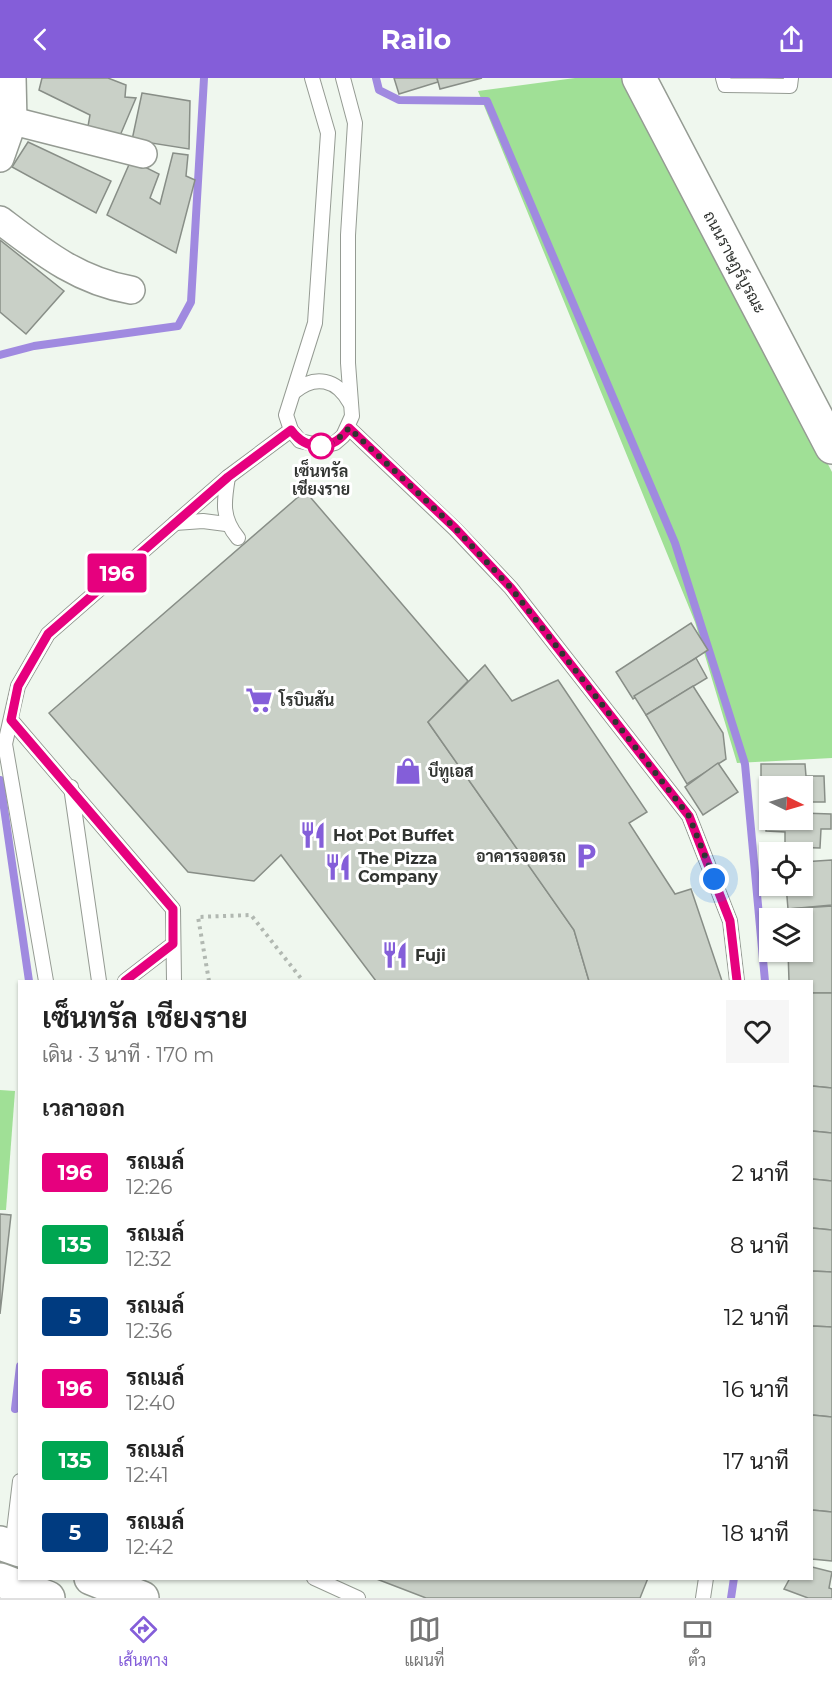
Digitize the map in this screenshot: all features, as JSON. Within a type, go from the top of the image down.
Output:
[{"type":"street","points":[[0,158],[12,78]]},
{"type":"street","name":"ถนนราษฎร์บูรณะ","points":[[639,78],[829,434]]},
{"type":"street","points":[[7,121],[143,154]]},
{"type":"street","points":[[0,220],[73,272],[109,286],[130,290]]},
{"type":"street","points":[[0,1580],[48,1598]]},
{"type":"street","points":[[96,1580],[142,1598]]},
{"type":"lane","points":[[312,78],[328,133],[315,323],[287,408],[291,430],[300,441],[323,446],[335,442],[349,428],[352,416],[348,235],[355,123],[343,78]]},
{"type":"lane","points":[[723,78],[725,85],[790,86],[791,78]]},
{"type":"lane","points":[[294,392],[309,382],[326,381],[338,386],[351,402]]},
{"type":"lane","points":[[349,428],[455,528],[511,588],[689,816],[730,921],[737,980]]},
{"type":"lane","points":[[46,980],[5,744],[18,686],[48,634],[228,477],[291,430]]},
{"type":"lane","points":[[228,477],[225,495],[226,524],[238,538]]},
{"type":"lane","points":[[175,523],[202,521],[226,524]]},
{"type":"lane","points":[[11,720],[71,786],[173,909],[174,980]]},
{"type":"lane","points":[[71,786],[99,980]]},
{"type":"lane","points":[[126,980],[173,944]]},
{"type":"lane","points":[[10,1547],[18,1494]]},
{"type":"lane","points":[[318,1580],[358,1598]]},
{"type":"lane","points":[[703,1598],[706,1580]]},
{"type":"path","points":[[209,980],[198,916],[252,915],[302,980]]},
{"type":"green space","points":[[575,78],[626,78],[832,472],[832,758],[737,763],[695,622],[478,91]]},
{"type":"green space","points":[[0,1090],[15,1091],[6,1210],[0,1210]]},
{"type":"building","points":[[42,78],[108,78],[126,85],[125,97],[136,98],[119,138],[87,132],[90,115],[39,90]]},
{"type":"building","points":[[394,78],[437,78],[438,82],[399,94]]},
{"type":"building","points":[[437,78],[482,78],[440,89]]},
{"type":"building","points":[[142,93],[190,101],[189,149],[132,140]]},
{"type":"building","points":[[28,142],[111,181],[96,213],[12,167]]},
{"type":"building","points":[[173,153],[188,155],[186,176],[195,180],[176,253],[107,215],[131,160],[159,174],[150,198],[160,204]]},
{"type":"building","points":[[0,240],[64,291],[26,334],[0,312]]},
{"type":"building","points":[[305,491],[468,681],[428,722],[574,930],[589,980],[375,980],[281,855],[254,881],[188,872],[49,713]]},
{"type":"building","points":[[691,623],[708,650],[633,699],[616,672]]},
{"type":"building","points":[[696,658],[707,678],[646,715],[634,696]]},
{"type":"building","name":"อาคารจอดรถ","points":[[485,665],[512,701],[558,680],[647,812],[629,823],[675,894],[691,889],[722,980],[589,980],[574,930],[428,722]]},
{"type":"building","points":[[693,686],[723,733],[726,759],[687,784],[646,715]]},
{"type":"building","points":[[718,763],[738,792],[703,815],[685,787]]},
{"type":"building","points":[[761,764],[805,764],[806,776],[761,776]]},
{"type":"building","points":[[813,776],[824,776],[825,802],[813,802]]},
{"type":"building","points":[[813,813],[831,814],[831,829],[821,829],[820,848],[813,848],[813,842],[785,842],[785,832],[766,831],[813,830]]},
{"type":"building","points":[[832,860],[832,905],[788,908],[787,896],[813,896],[813,861]]},
{"type":"building","points":[[832,906],[832,993],[813,993],[813,980],[789,980],[788,962],[813,962],[813,908],[803,908]]},
{"type":"building","points":[[813,993],[832,993],[832,1088],[813,1086]]},
{"type":"building","points":[[813,1086],[832,1088],[832,1133],[813,1131]]},
{"type":"building","points":[[813,1131],[832,1133],[832,1181],[813,1179]]},
{"type":"building","points":[[813,1179],[832,1181],[832,1230],[813,1228]]},
{"type":"building","points":[[0,1214],[11,1215],[0,1314]]},
{"type":"building","points":[[813,1228],[832,1230],[832,1272],[813,1271]]},
{"type":"building","points":[[813,1271],[832,1272],[832,1327],[813,1326]]},
{"type":"building","points":[[813,1326],[832,1327],[832,1417],[813,1415]]},
{"type":"building","points":[[813,1415],[832,1417],[832,1512],[813,1510]]},
{"type":"building","points":[[813,1510],[832,1512],[832,1561],[813,1559]]},
{"type":"building","points":[[813,1567],[832,1572],[829,1588],[832,1589],[832,1598],[808,1598],[784,1589],[789,1580],[813,1580]]},
{"type":"building","points":[[379,1580],[647,1580],[640,1598],[426,1598]]},
{"type":"waterway","points":[[0,355],[34,346],[178,326],[191,302],[204,78]]},
{"type":"waterway","points":[[376,78],[379,90],[399,100],[487,101],[675,543],[745,764],[765,980]]},
{"type":"waterway","points":[[0,780],[29,980]]},
{"type":"waterway","points":[[15,1409],[18,1383]]},
{"type":"waterway","points":[[731,1598],[734,1580]]},
{"type":"bus line","name":"196","points":[[126,980],[173,944],[173,909],[71,786],[11,720],[18,686],[48,634],[228,477],[291,430],[300,441],[323,446],[335,442],[349,428],[455,528],[511,588],[689,816],[730,921],[737,980]]},
{"type":"place","name":"เซ็นทรัล เชียงราย","points":[[321,446]]},
{"type":"place","name":"โรบินสัน","points":[[259,700]]},
{"type":"place","name":"บีทูเอส","points":[[408,771]]},
{"type":"place","name":"Hot Pot Buffet","points":[[313,835]]},
{"type":"place","name":"อาคารจอดรถ","points":[[586,856]]},
{"type":"place","name":"The Pizza Company","points":[[338,867]]},
{"type":"place","name":"Fuji","points":[[395,955]]},
{"type":"route","points":[[321,446],[335,442],[349,428],[455,528],[511,588],[689,816],[714,879]]}]
